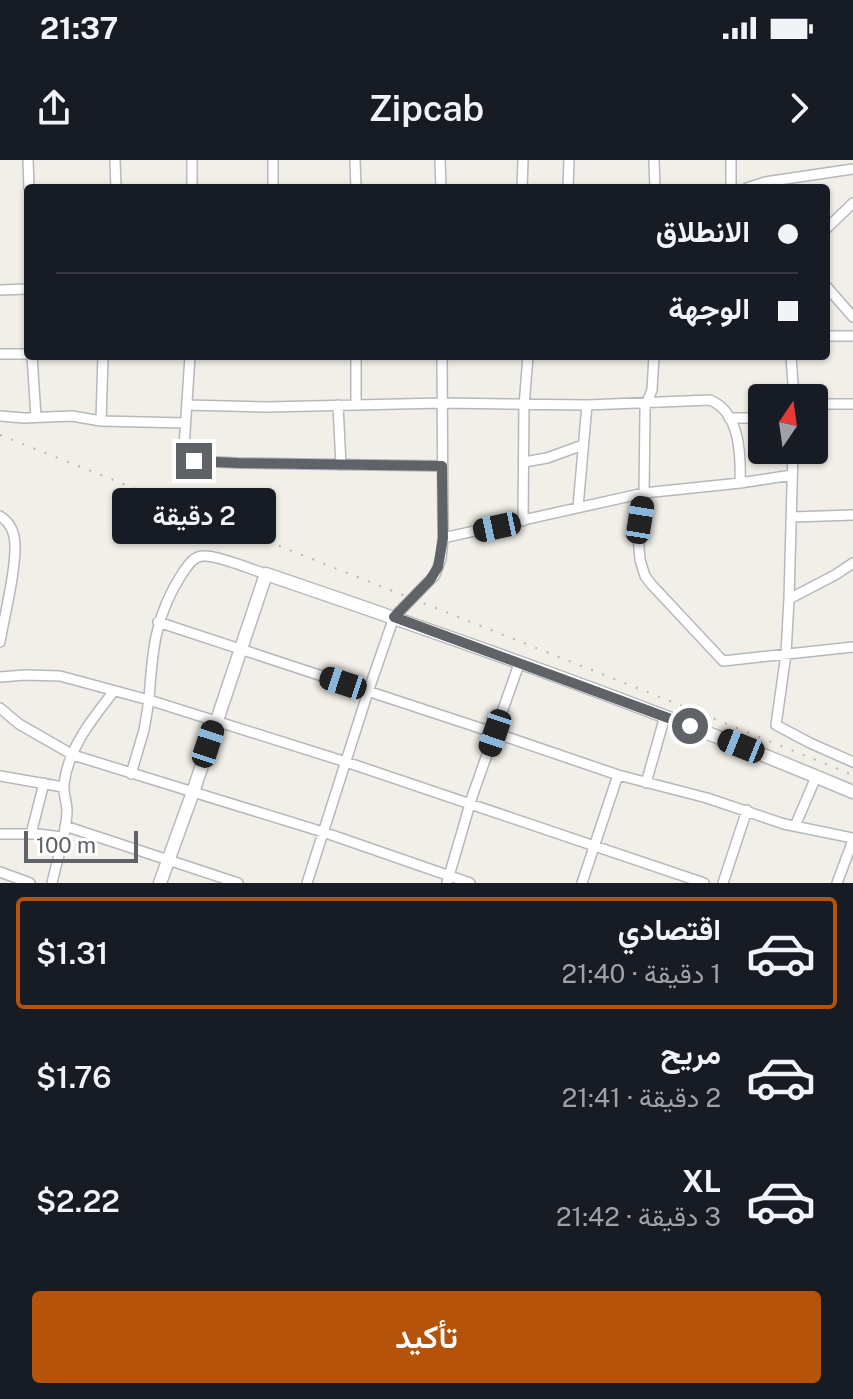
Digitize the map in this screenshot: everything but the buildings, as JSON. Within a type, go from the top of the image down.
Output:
[{"type":"main road","points":[[160,883],[266,574],[394,617],[665,716],[853,792]]},
{"type":"street","points":[[28,160],[29,184]]},
{"type":"street","points":[[115,160],[116,184]]},
{"type":"street","points":[[192,160],[192,184]]},
{"type":"street","points":[[273,160],[273,184]]},
{"type":"street","points":[[355,160],[356,184]]},
{"type":"street","points":[[440,160],[441,184]]},
{"type":"street","points":[[522,184],[523,160]]},
{"type":"street","points":[[568,184],[569,160]]},
{"type":"street","points":[[654,160],[655,184]]},
{"type":"street","points":[[731,160],[731,184]]},
{"type":"street","points":[[770,184],[853,169]]},
{"type":"street","points":[[830,225],[853,203]]},
{"type":"street","points":[[0,290],[24,289]]},
{"type":"street","points":[[830,291],[853,317]]},
{"type":"street","points":[[830,336],[853,336]]},
{"type":"street","points":[[0,354],[24,355]]},
{"type":"street","points":[[30,360],[36,417]]},
{"type":"street","points":[[101,421],[103,360]]},
{"type":"street","points":[[190,360],[185,453],[194,461],[442,466]]},
{"type":"street","points":[[356,360],[356,404]]},
{"type":"street","points":[[307,883],[394,617],[435,575],[441,559],[442,360]]},
{"type":"street","points":[[523,521],[528,360]]},
{"type":"street","points":[[654,360],[652,390],[645,414],[644,493],[638,546],[645,576],[723,661],[853,647]]},
{"type":"street","points":[[791,360],[793,384]]},
{"type":"street","points":[[187,405],[268,407],[442,403],[524,406],[710,400],[721,406],[729,418],[740,450],[740,483]]},
{"type":"street","points":[[828,404],[853,404]]},
{"type":"street","points":[[338,405],[341,465]]},
{"type":"street","points":[[578,507],[587,405]]},
{"type":"street","points":[[0,416],[72,416],[101,421],[185,423]]},
{"type":"street","points":[[729,418],[748,418]]},
{"type":"street","points":[[524,462],[547,458],[583,445]]},
{"type":"street","points":[[792,464],[786,654],[776,725],[853,762]]},
{"type":"street","points":[[443,538],[644,493],[792,475]]},
{"type":"street","points":[[792,517],[853,515]]},
{"type":"street","points":[[0,516],[11,527],[15,544],[0,642]]},
{"type":"street","points":[[131,774],[144,730],[158,622],[173,587],[190,563],[203,555],[266,574]]},
{"type":"street","points":[[789,599],[853,563]]},
{"type":"street","points":[[158,622],[618,775],[707,798],[795,826],[853,839],[837,883]]},
{"type":"street","points":[[448,879],[470,804],[519,664]]},
{"type":"street","points":[[0,677],[60,676],[149,700],[346,762],[704,883]]},
{"type":"street","points":[[52,883],[65,826],[67,808],[63,787],[73,755],[86,728],[114,691]]},
{"type":"street","points":[[0,708],[48,743],[73,755],[323,832],[448,879],[470,883]]},
{"type":"street","points":[[646,783],[665,716]]},
{"type":"street","points":[[582,883],[618,775]]},
{"type":"street","points":[[0,776],[63,787]]},
{"type":"street","points":[[795,826],[816,777]]},
{"type":"street","points":[[31,834],[44,783]]},
{"type":"street","points":[[723,883],[747,810]]},
{"type":"street","points":[[65,826],[238,883]]},
{"type":"street","points":[[0,834],[62,837]]},
{"type":"street","points":[[0,872],[30,883]]},
{"type":"railway","points":[[0,435],[853,775]]},
{"type":"route","points":[[194,461],[442,466],[441,559],[435,575],[394,617],[690,726]]}]
